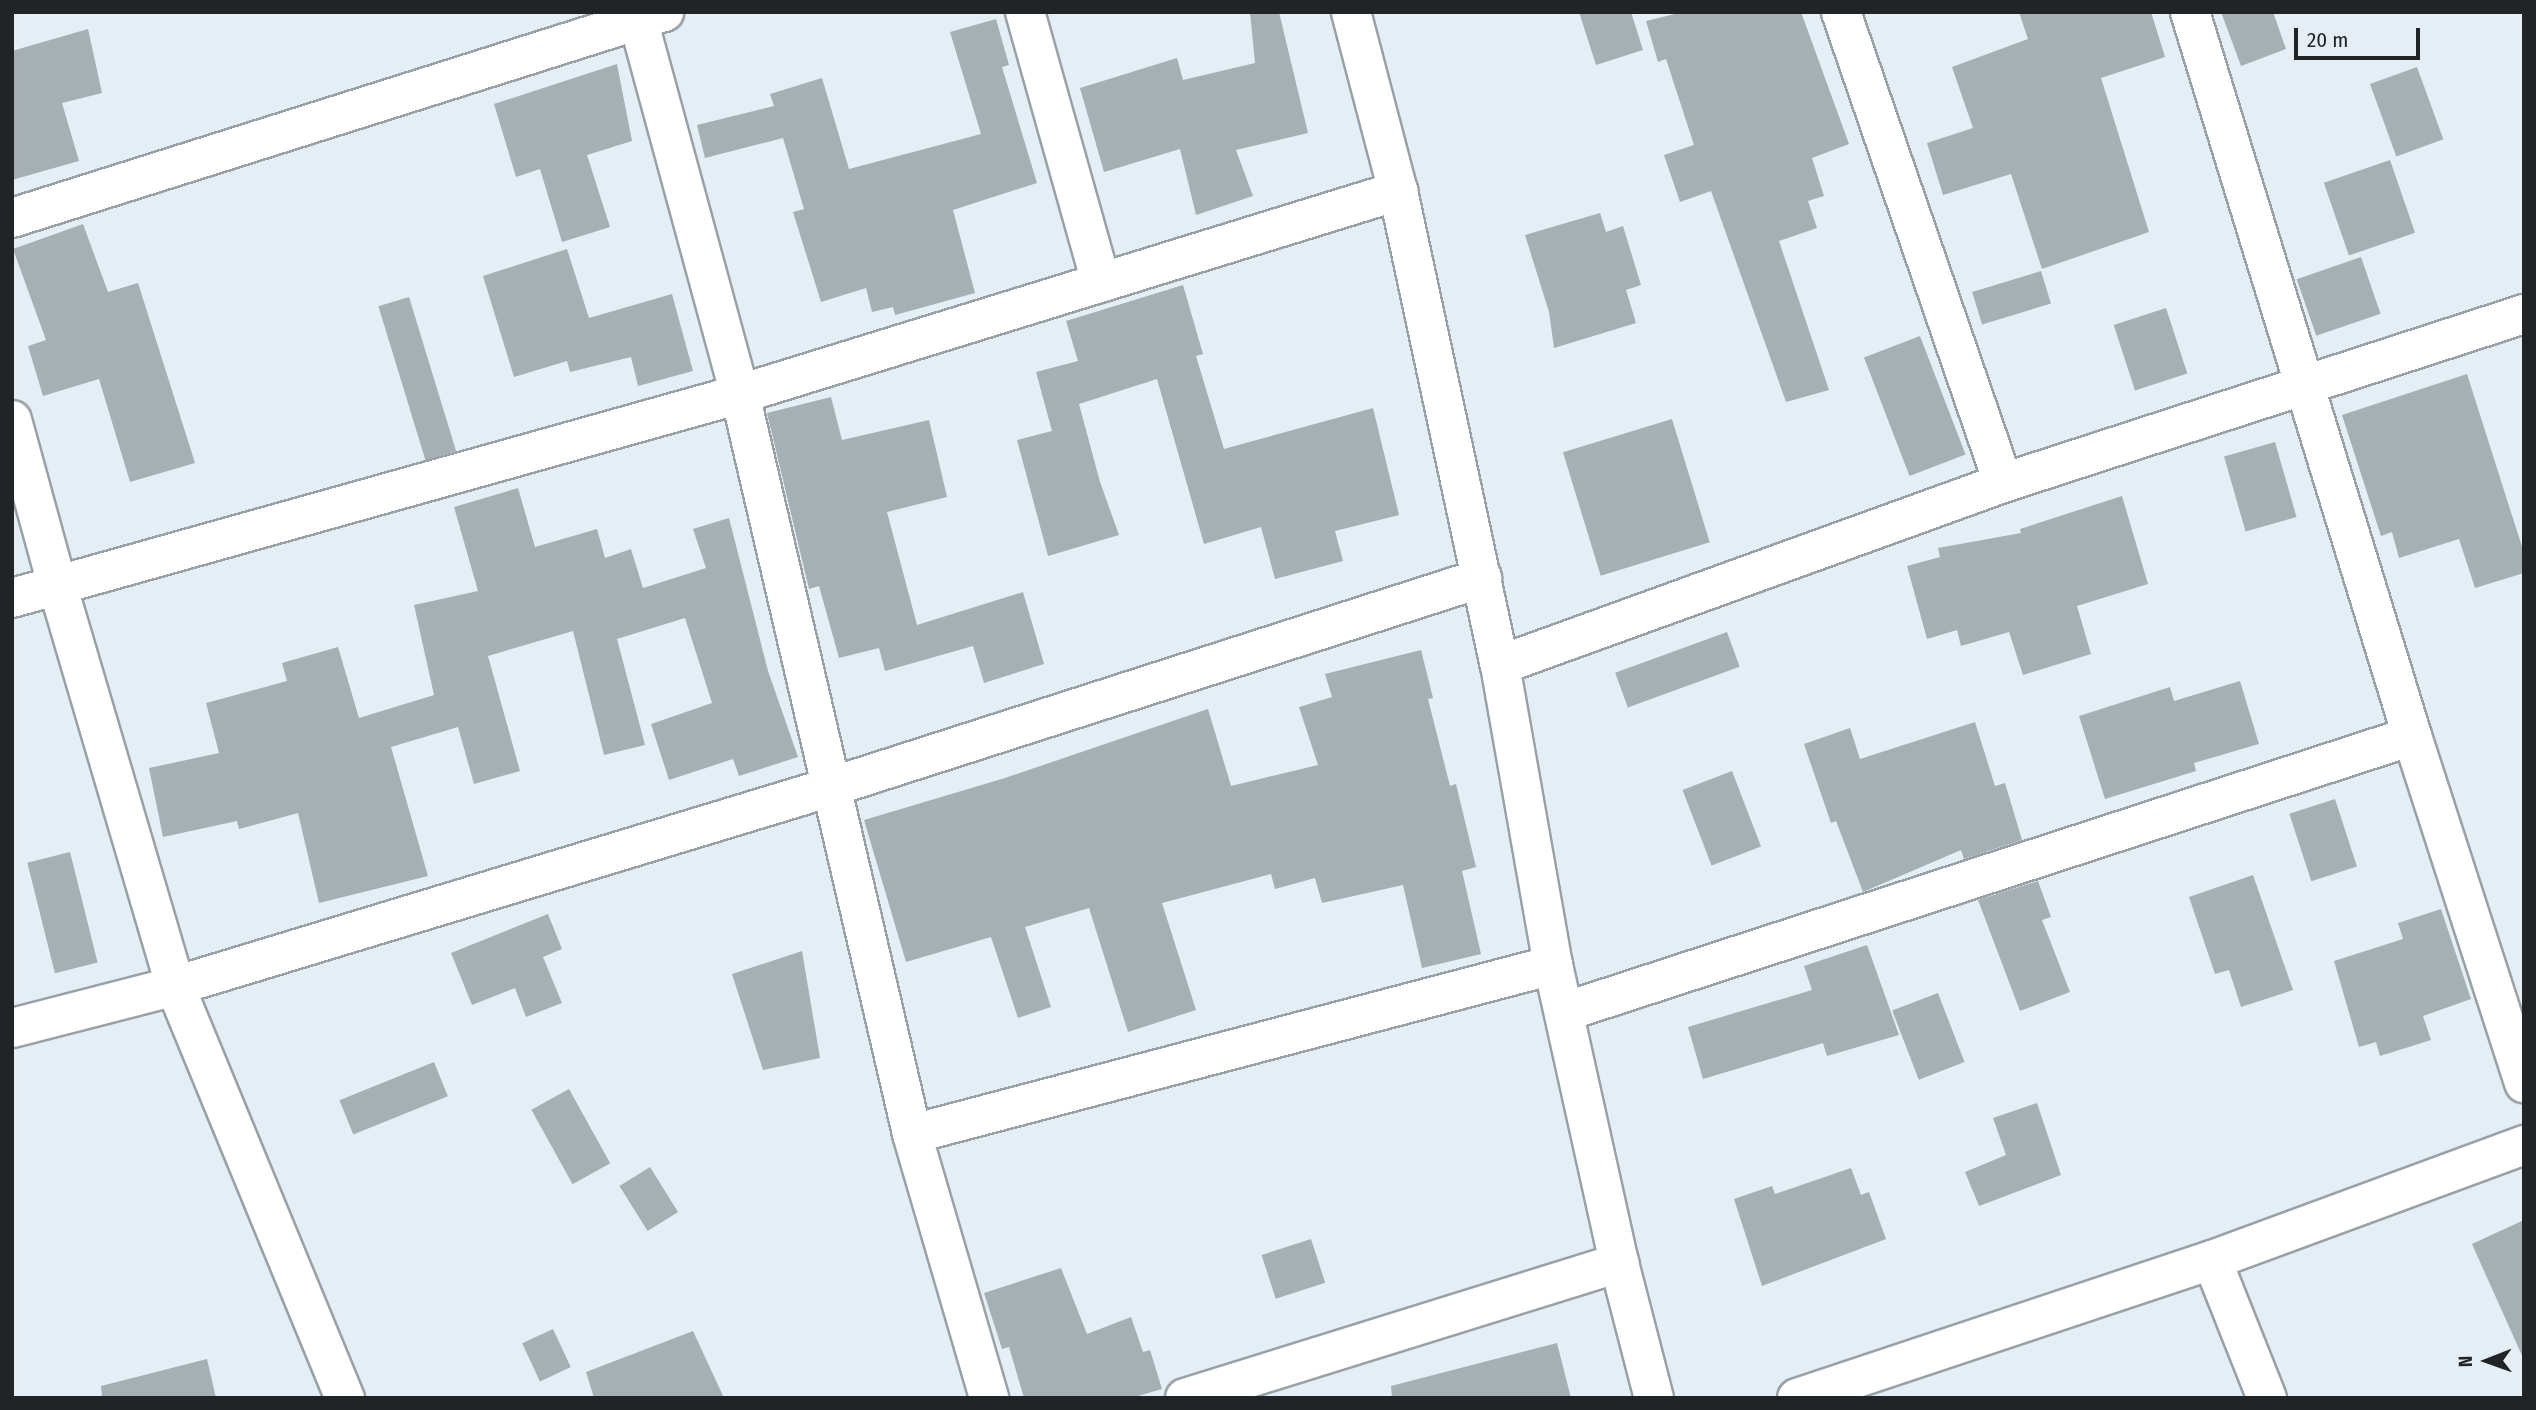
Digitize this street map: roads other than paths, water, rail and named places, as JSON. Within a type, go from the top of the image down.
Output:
[{"type":"street","points":[[1025,12],[1101,283]]},
{"type":"street","points":[[1351,12],[1398,191],[1500,664],[1553,965],[1619,1263],[1654,1398]]},
{"type":"street","points":[[2190,12],[2412,736],[2524,1083]]},
{"type":"street","points":[[12,218],[646,15],[740,394],[912,1134],[989,1398]]},
{"type":"street","points":[[1850,15],[2003,483]]},
{"type":"street","points":[[12,598],[740,394],[1398,191]]},
{"type":"street","points":[[1500,664],[2003,483],[2304,383],[2524,314]]},
{"type":"street","points":[[12,420],[57,584],[175,986],[345,1398]]},
{"type":"street","points":[[12,1028],[175,986],[831,787],[1482,578]]},
{"type":"street","points":[[1564,1012],[2412,736]]},
{"type":"street","points":[[912,1134],[1553,965]]},
{"type":"street","points":[[1797,1398],[2212,1261],[2524,1145]]},
{"type":"street","points":[[2212,1261],[2267,1398]]},
{"type":"street","points":[[1185,1398],[1619,1263]]}]
